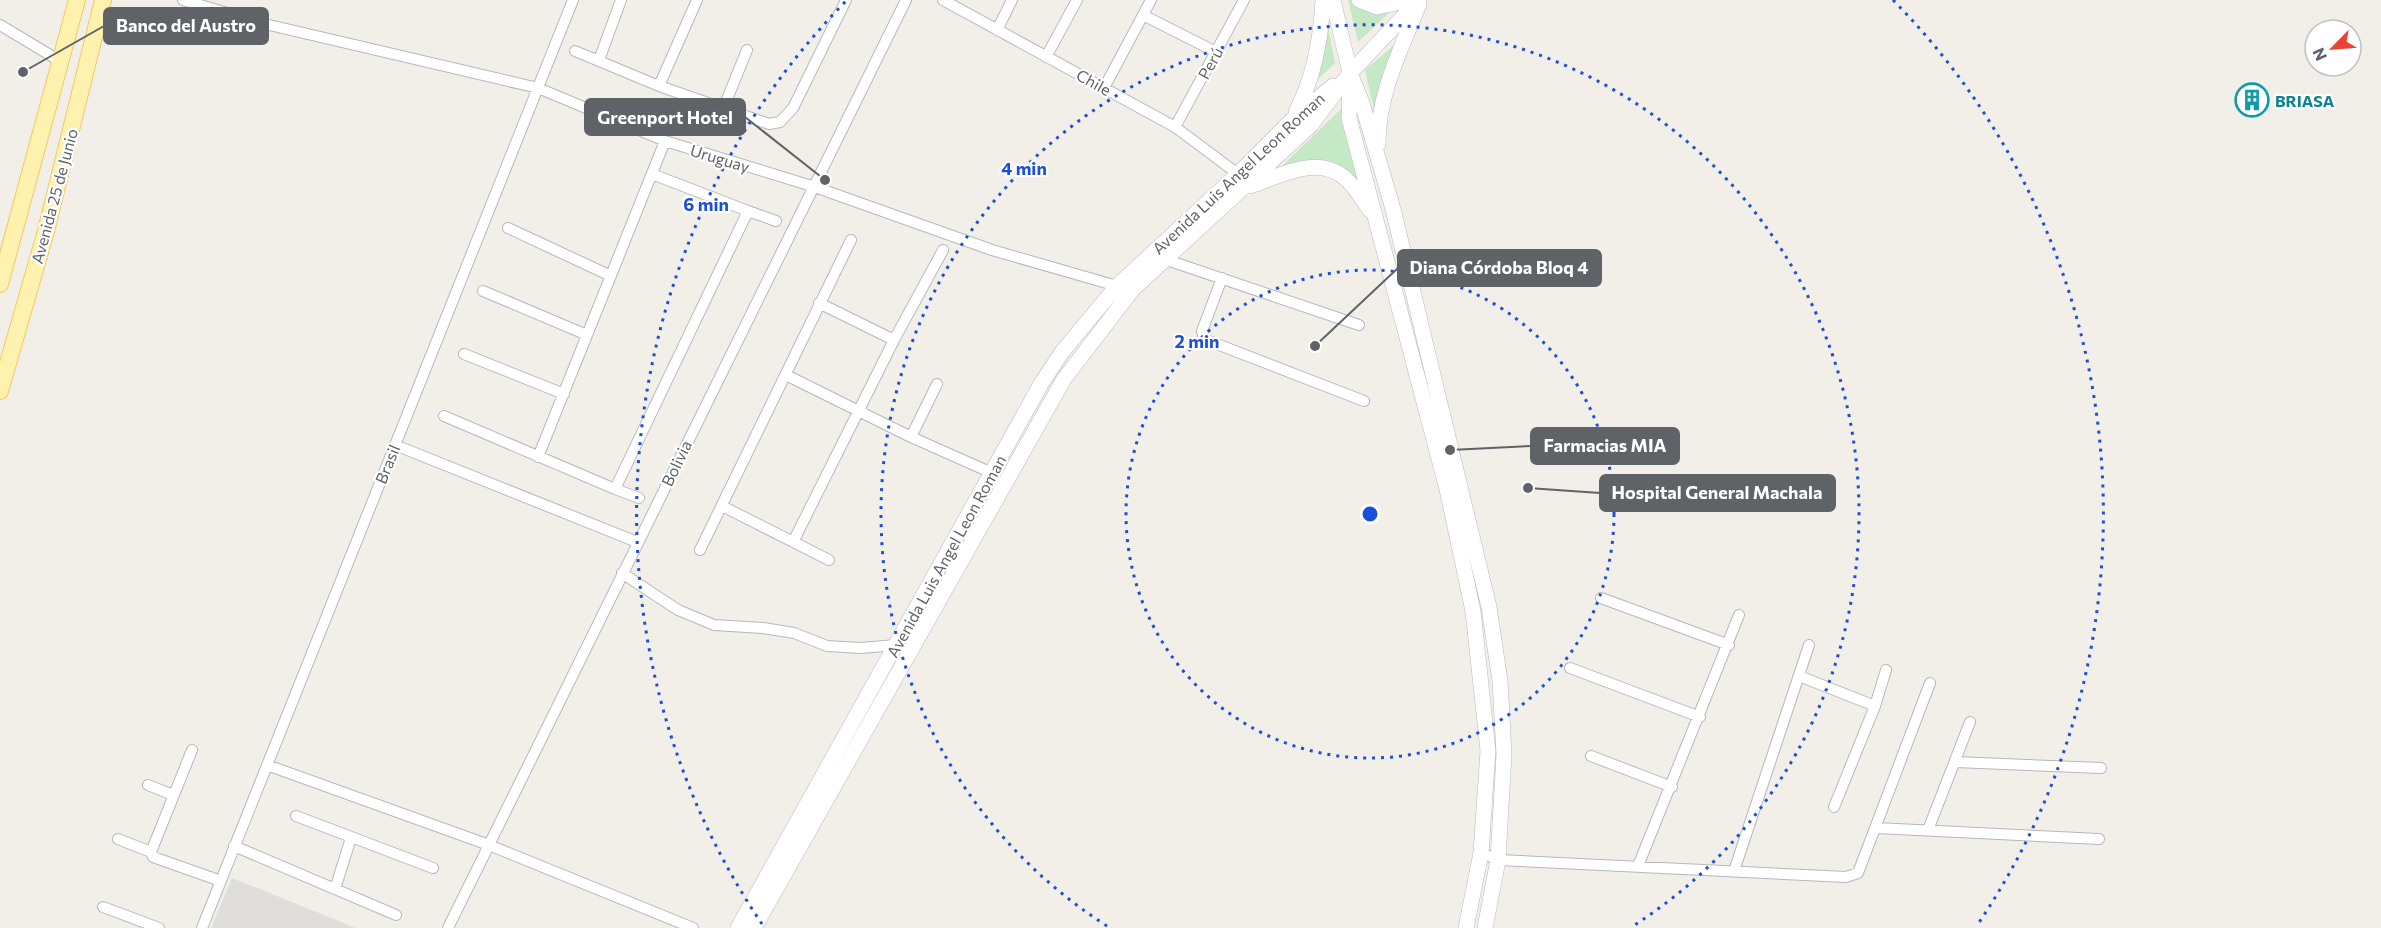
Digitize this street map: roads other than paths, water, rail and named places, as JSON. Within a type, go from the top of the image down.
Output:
[{"type":"main road","name":"Avenida 25 de Junio","points":[[0,284],[77,0]]},
{"type":"main road","name":"Avenida 25 de Junio","points":[[0,391],[46,231],[104,0]]},
{"type":"main road","points":[[1292,120],[1308,89],[1313,71],[1323,0]]},
{"type":"main road","points":[[1333,0],[1350,73],[1362,103],[1378,159],[1489,608],[1500,681],[1504,753],[1498,860],[1485,928]]},
{"type":"main road","points":[[1359,0],[1377,7],[1410,0]]},
{"type":"main road","points":[[1420,0],[1350,73],[1349,118],[1447,489],[1473,611],[1488,751],[1482,853],[1466,928]]},
{"type":"main road","points":[[1378,159],[1380,113],[1385,89],[1420,0]]},
{"type":"main road","name":"Avenida Luis Angel Leon Roman","points":[[754,928],[865,731],[932,580],[1041,384],[1062,352],[1117,285],[1238,174],[1292,120],[1350,73]]},
{"type":"main road","name":"Avenida Luis Angel Leon Roman","points":[[738,928],[885,666],[923,628],[1064,379],[1133,289],[1247,187],[1311,125],[1350,73]]},
{"type":"main road","points":[[1247,187],[1289,172],[1315,166],[1334,170],[1347,180],[1375,217]]},
{"type":"main road","points":[[923,628],[919,631],[914,627],[930,598],[932,580]]},
{"type":"main road","points":[[865,731],[871,708],[893,670],[890,663],[885,666]]},
{"type":"street","name":"Uruguay","points":[[183,0],[265,24],[538,88],[665,141],[812,186],[993,250],[1117,285]]},
{"type":"street","name":"Brasil","points":[[202,928],[573,0]]},
{"type":"street","points":[[599,60],[621,0]]},
{"type":"street","points":[[658,86],[697,0]]},
{"type":"street","points":[[575,51],[658,86],[723,109],[769,124],[780,122],[788,115],[846,0]]},
{"type":"street","name":"Bolivia","points":[[448,928],[812,186],[906,0]]},
{"type":"street","name":"Chile","points":[[943,0],[1175,127],[1238,174]]},
{"type":"street","points":[[997,30],[1012,0]]},
{"type":"street","points":[[1046,57],[1077,0]]},
{"type":"street","points":[[1104,88],[1150,0]]},
{"type":"street","name":"Perú","points":[[1175,127],[1244,0]]},
{"type":"street","points":[[1143,15],[1216,52]]},
{"type":"street","points":[[0,25],[60,61]]},
{"type":"street","points":[[723,109],[747,50]]},
{"type":"street","points":[[538,457],[665,141]]},
{"type":"street","points":[[652,174],[776,221]]},
{"type":"street","points":[[615,489],[748,211]]},
{"type":"street","points":[[508,228],[611,276]]},
{"type":"street","points":[[700,550],[851,240]]},
{"type":"street","points":[[793,542],[858,410],[943,250]]},
{"type":"street","points":[[1167,260],[1359,325]]},
{"type":"street","points":[[1222,278],[1202,331],[1204,339],[1364,401]]},
{"type":"street","points":[[483,291],[588,334]]},
{"type":"street","points":[[819,303],[894,340]]},
{"type":"street","points":[[464,354],[564,394]]},
{"type":"street","points":[[786,375],[911,437],[992,473]]},
{"type":"street","points":[[911,437],[937,384]]},
{"type":"street","points":[[444,416],[639,498]]},
{"type":"street","points":[[395,445],[637,542]]},
{"type":"street","points":[[722,506],[829,560]]},
{"type":"street","points":[[622,573],[678,610],[714,625],[763,628],[794,633],[827,646],[903,649]]},
{"type":"street","points":[[1601,598],[1729,645]]},
{"type":"street","points":[[1638,866],[1729,645],[1739,615]]},
{"type":"street","points":[[1734,871],[1809,645]]},
{"type":"street","points":[[1570,668],[1700,717]]},
{"type":"street","points":[[1834,807],[1875,706],[1886,670]]},
{"type":"street","points":[[1799,676],[1875,706]]},
{"type":"street","points":[[1482,853],[1498,860],[1846,877],[1858,873],[1930,683]]},
{"type":"street","points":[[1928,831],[1970,722]]},
{"type":"street","points":[[151,852],[192,750]]},
{"type":"street","points":[[1591,756],[1671,787]]},
{"type":"street","points":[[1954,762],[2101,768]]},
{"type":"street","points":[[267,765],[489,845],[693,928]]},
{"type":"street","points":[[148,785],[173,795]]},
{"type":"street","points":[[296,816],[433,868]]},
{"type":"street","points":[[1876,828],[2099,839]]},
{"type":"street","points":[[335,889],[351,838]]},
{"type":"street","points":[[118,840],[151,852],[153,857],[221,881]]},
{"type":"street","points":[[234,846],[396,915]]},
{"type":"street","points":[[103,907],[159,928]]},
{"type":"place","name":"Banco del Austro","points":[[23,72]]},
{"type":"place","name":"BRIASA","points":[[2252,100]]},
{"type":"place","name":"Greenport Hotel","points":[[825,180]]},
{"type":"place","name":"Diana Córdoba Bloq 4","points":[[1315,346]]},
{"type":"place","name":"Farmacias MIA","points":[[1450,450]]},
{"type":"place","name":"Hospital General Machala","points":[[1528,488]]}]
